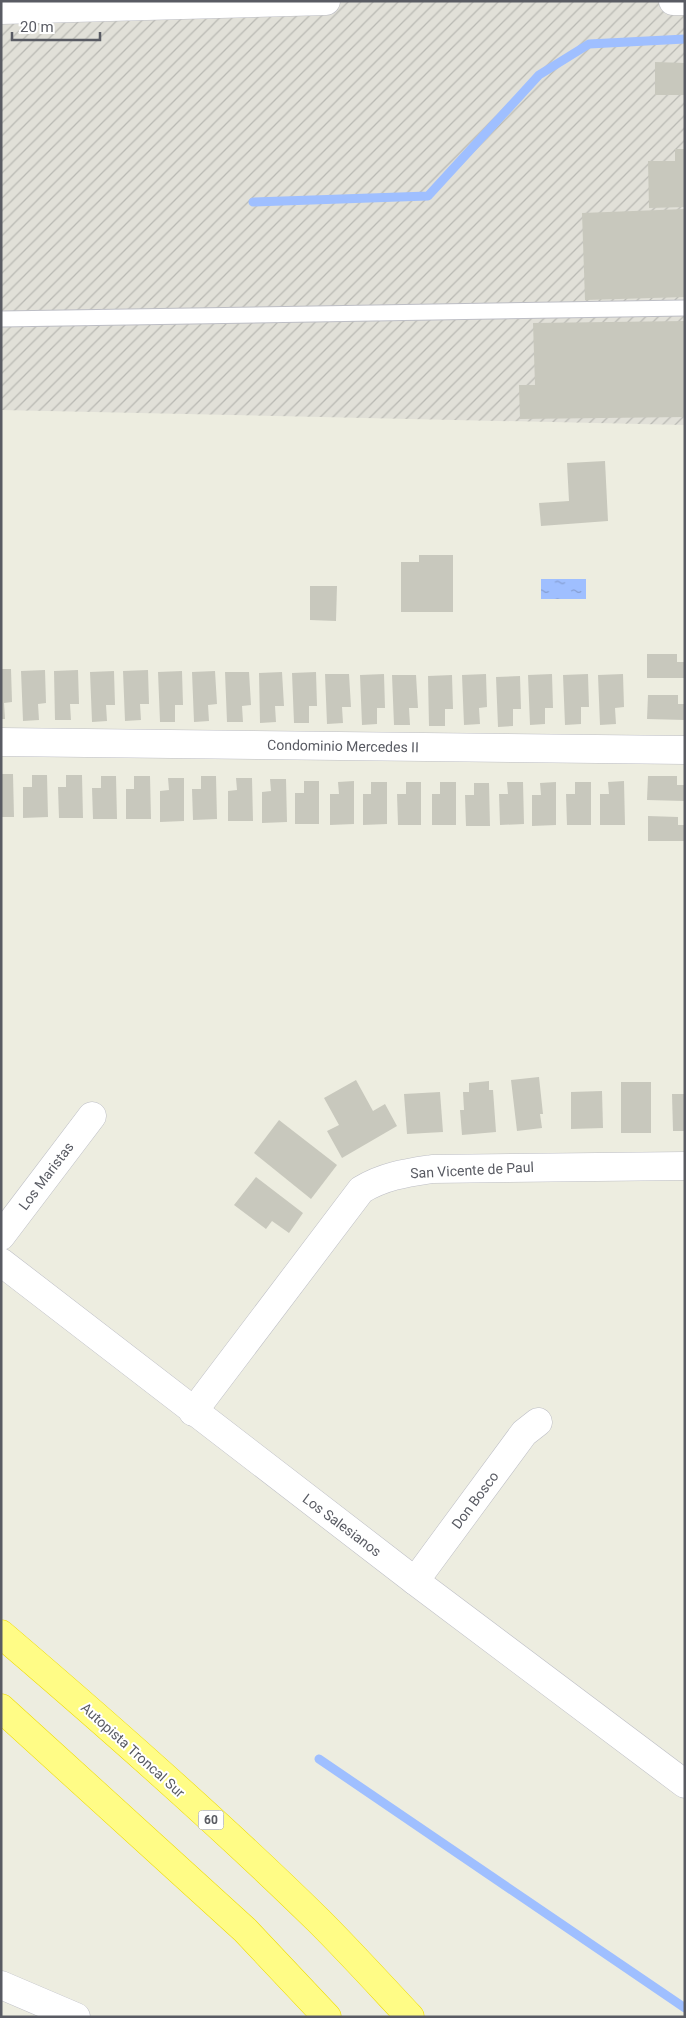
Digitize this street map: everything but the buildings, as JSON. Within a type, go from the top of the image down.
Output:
[{"type":"highway","name":"Autopista Troncal Sur","points":[[1,1634],[97,1716],[249,1855],[320,1922],[410,2017]]},
{"type":"highway","points":[[1,1708],[246,1930],[327,2017]]},
{"type":"street","points":[[1,10],[326,1]]},
{"type":"street","points":[[673,1],[685,2]]},
{"type":"street","name":"Condominio Mercedes II","points":[[1,742],[685,750]]},
{"type":"street","name":"Los Maristas","points":[[1,1236],[92,1116]]},
{"type":"street","name":"San Vicente de Paul","points":[[193,1412],[361,1190],[378,1180],[395,1174],[432,1169],[685,1166]]},
{"type":"street","name":"Los Salesianos","points":[[1,1262],[193,1412],[685,1784]]},
{"type":"street","name":"Don Bosco","points":[[415,1581],[524,1434],[538,1422]]},
{"type":"street","points":[[1,1985],[76,2017]]},
{"type":"lane","points":[[1,319],[685,308]]},
{"type":"shaded area","points":[[1,1],[685,1],[685,425],[1,410]]},
{"type":"water","points":[[541,579],[586,579],[586,599],[541,599]]},
{"type":"waterway","points":[[253,202],[428,196],[539,75],[589,44],[685,39]]},
{"type":"waterway","points":[[319,1759],[685,2008]]}]
